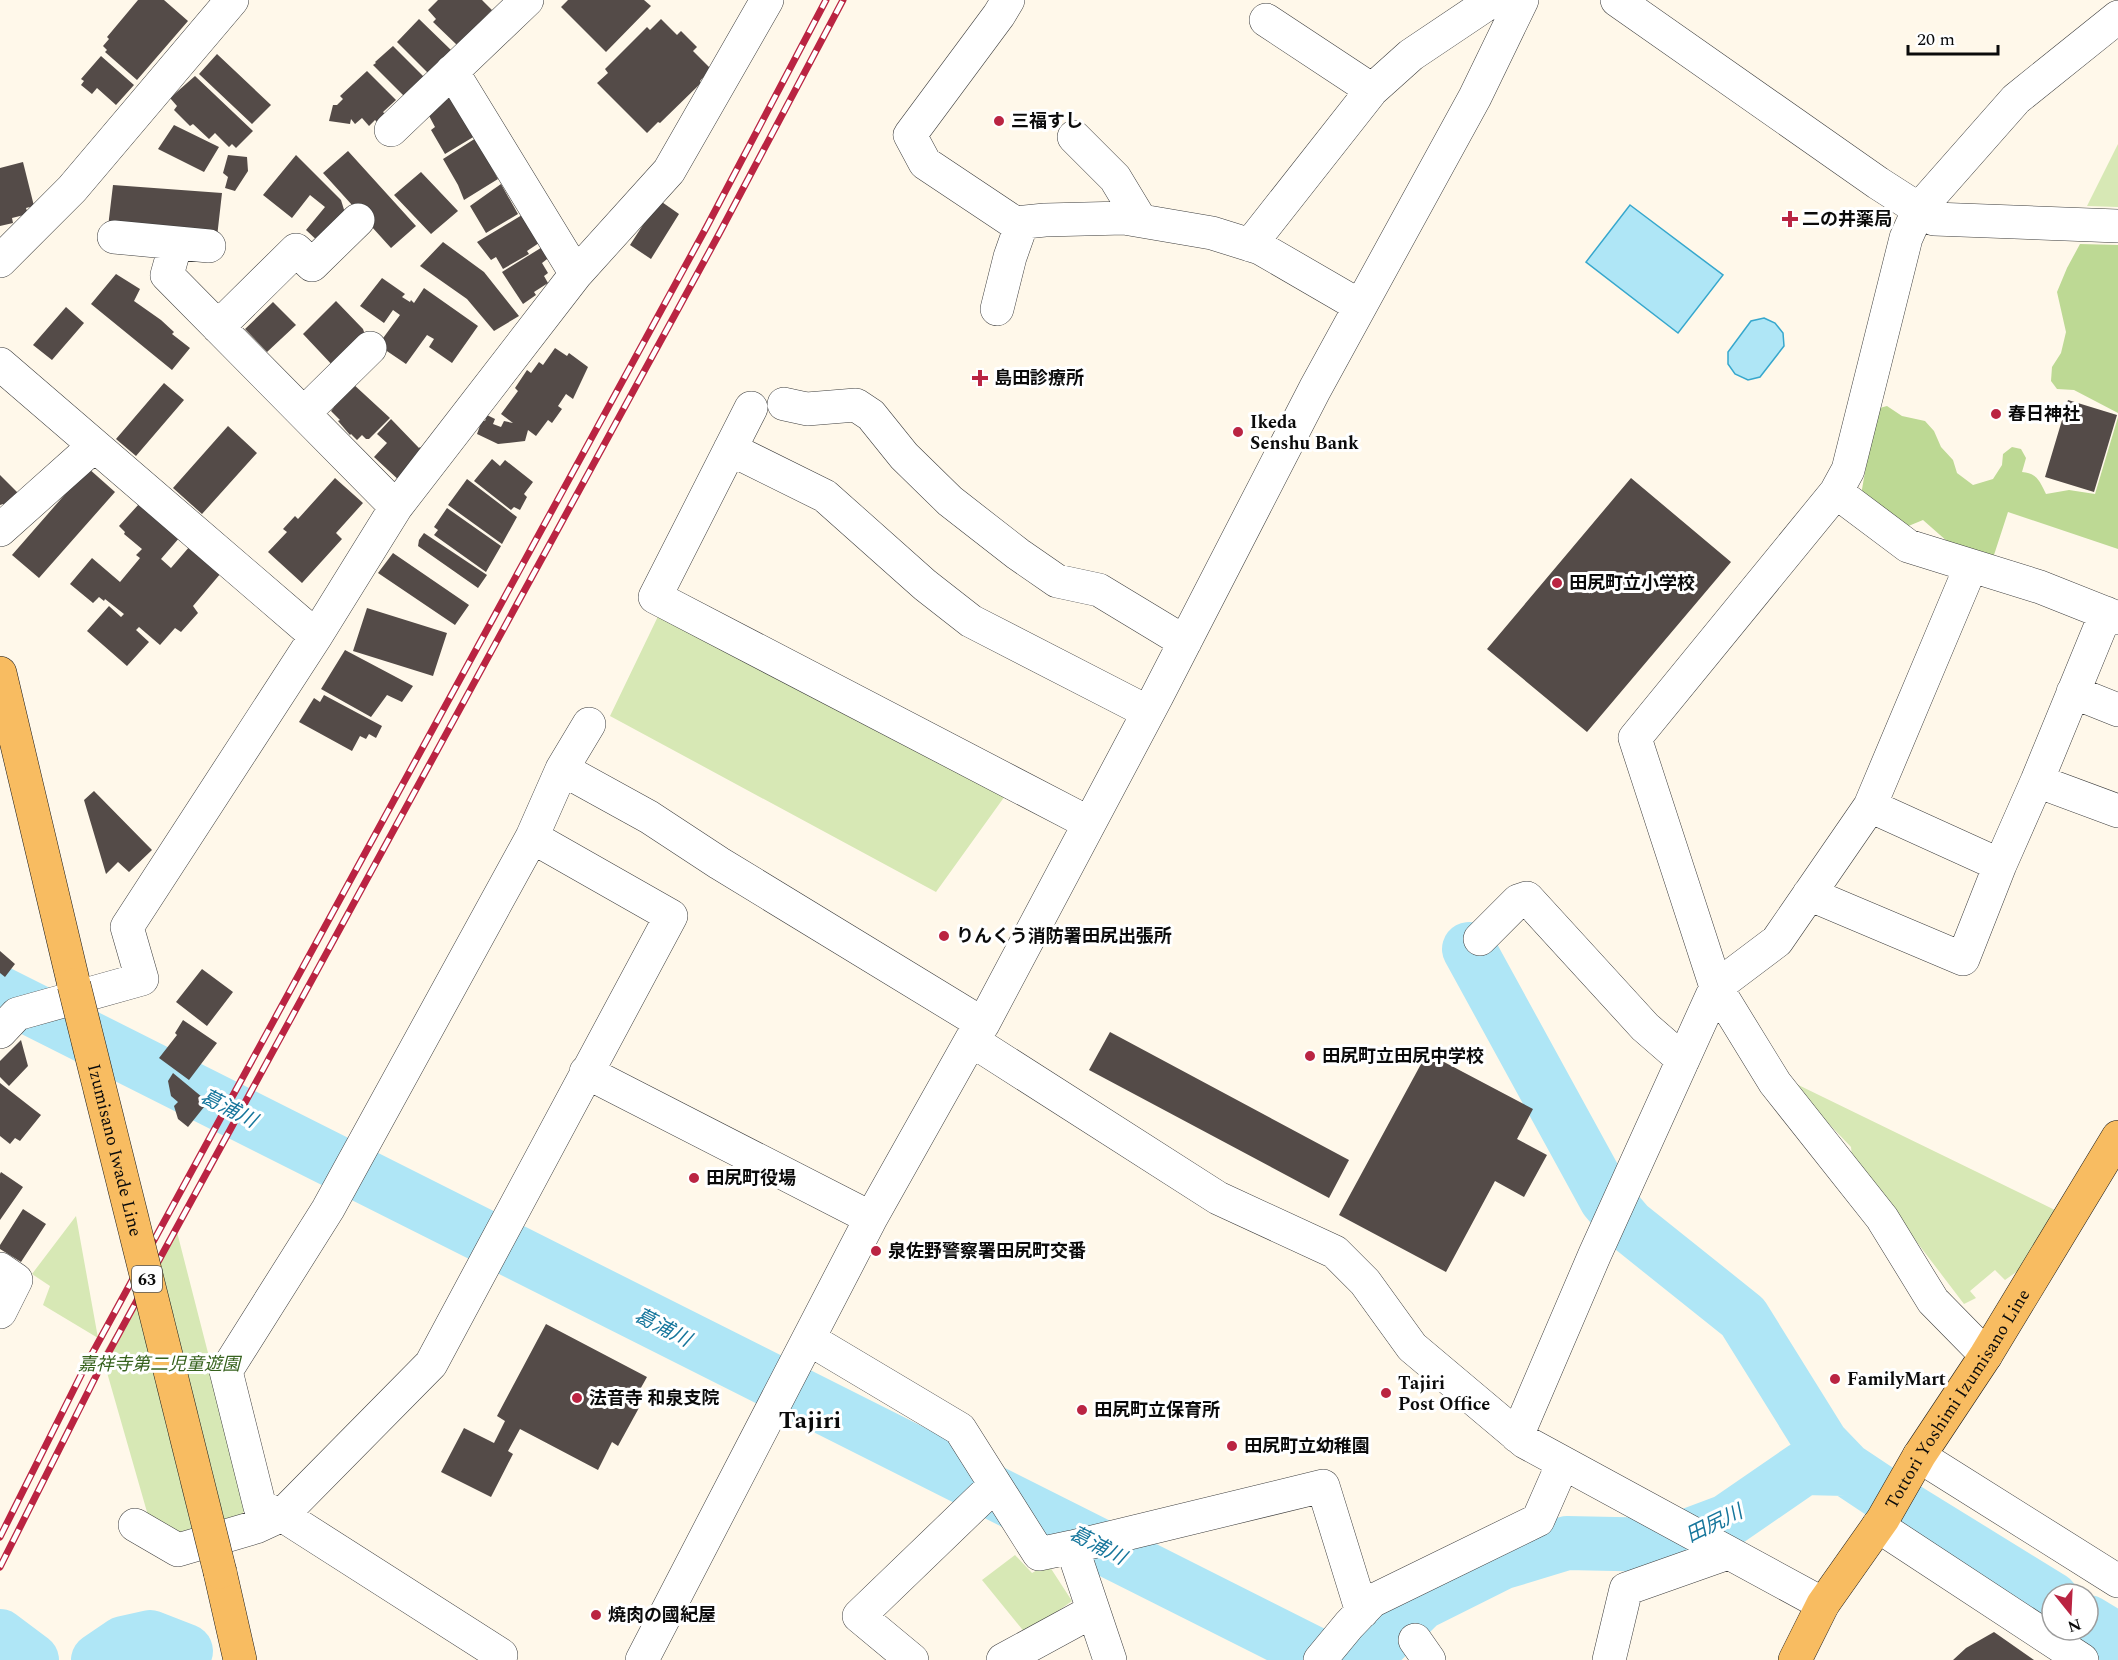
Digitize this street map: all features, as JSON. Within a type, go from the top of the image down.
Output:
[{"type":"main road","name":"Izumisano Iwade Line","points":[[0,673],[74,985],[240,1660]]},
{"type":"main road","name":"Tottori Yoshimi Izumisano Line","points":[[1795,1660],[1823,1604],[1880,1522],[1912,1468],[1986,1355],[2118,1137]]},
{"type":"street","points":[[0,261],[72,189],[232,0]]},
{"type":"street","points":[[391,130],[526,0]]},
{"type":"street","points":[[0,1032],[17,1014],[142,979],[127,927],[316,636],[396,507],[576,274],[669,171],[767,0]]},
{"type":"street","points":[[1008,0],[910,135],[925,163],[1015,224],[1045,220],[1113,218],[1141,220],[1212,233],[1260,248],[1360,306]]},
{"type":"street","points":[[1250,245],[1372,90],[1411,55],[1493,0]]},
{"type":"street","points":[[646,1658],[871,1218],[977,1032],[1089,823],[1315,390],[1475,97],[1522,0]]},
{"type":"street","points":[[1617,0],[1878,183],[1934,219],[2118,226]]},
{"type":"street","points":[[1986,1355],[1933,1301],[1882,1218],[1775,1083],[1716,987],[1635,738],[1836,492],[1848,470],[1906,238],[1919,209],[2016,99],[2118,17]]},
{"type":"street","points":[[1266,20],[1372,90]]},
{"type":"street","points":[[452,72],[576,274]]},
{"type":"street","points":[[1074,137],[1115,178],[1141,220]]},
{"type":"street","points":[[218,327],[296,250],[312,264],[358,220]]},
{"type":"street","points":[[997,309],[1022,223]]},
{"type":"street","points":[[114,237],[209,246]]},
{"type":"street","points":[[176,243],[166,275],[396,507]]},
{"type":"street","points":[[304,413],[370,348]]},
{"type":"street","points":[[0,364],[316,636]]},
{"type":"street","points":[[784,404],[807,409],[856,405],[871,415],[904,456],[950,501],[1018,554],[1057,581],[1099,591],[1185,642]]},
{"type":"street","points":[[751,408],[655,597],[1089,823]]},
{"type":"street","points":[[0,530],[94,446]]},
{"type":"street","points":[[730,449],[825,496],[925,585],[972,621],[1148,712]]},
{"type":"street","points":[[1809,894],[1963,959],[2073,692],[2112,616],[2040,587],[1908,546],[1836,492]]},
{"type":"street","points":[[1517,1436],[1595,1254],[1716,987],[1777,941],[1870,806],[1971,566]]},
{"type":"street","points":[[2073,692],[2118,710]]},
{"type":"street","points":[[501,1655],[282,1515],[260,1507],[226,1371],[328,1209],[532,837],[562,769],[588,724]]},
{"type":"street","points":[[562,769],[649,817],[977,1032],[1218,1197],[1335,1252],[1365,1282],[1412,1347],[1525,1442],[1823,1604]]},
{"type":"street","points":[[2037,781],[2118,811]]},
{"type":"street","points":[[1870,806],[2000,865]]},
{"type":"street","points":[[135,1525],[178,1550],[256,1527],[282,1515],[431,1364],[671,916],[532,837]]},
{"type":"street","points":[[1480,939],[1518,901],[1527,898],[1646,1027],[1683,1060]]},
{"type":"street","points":[[586,1072],[871,1218]]},
{"type":"street","points":[[0,1269],[16,1280],[0,1312]]},
{"type":"street","points":[[809,1339],[960,1429],[1039,1554],[1323,1486],[1362,1612]]},
{"type":"street","points":[[1320,1660],[1372,1601],[1538,1520],[1563,1463]]},
{"type":"street","points":[[1912,1468],[2118,1581]]},
{"type":"street","points":[[912,1660],[859,1617],[995,1485]]},
{"type":"street","points":[[1880,1522],[2082,1660]]},
{"type":"street","points":[[1072,1547],[1110,1660]]},
{"type":"street","points":[[1609,1660],[1626,1589],[1728,1553]]},
{"type":"street","points":[[1003,1660],[1093,1611]]},
{"type":"green space","points":[[2118,144],[2118,207],[2087,206]]},
{"type":"green space","points":[[2080,244],[2118,245],[2118,413],[2074,390],[2057,389],[2051,381],[2052,367],[2061,353],[2066,332],[2057,292]]},
{"type":"green space","points":[[1887,406],[1902,416],[1925,421],[1934,431],[1941,447],[1953,460],[1957,473],[1973,485],[1993,479],[2002,465],[2003,454],[2012,447],[2021,449],[2026,458],[2022,472],[2035,476],[2046,494],[2069,490],[2095,494],[2118,417],[2118,549],[2008,512],[1993,558],[1948,542],[1923,520],[1906,527],[1861,495],[1876,409]]},
{"type":"green space","points":[[663,606],[1010,789],[936,892],[610,716]]},
{"type":"green space","points":[[1786,1079],[2057,1211],[2019,1270],[2005,1280],[1995,1270],[1970,1291],[1976,1298],[1964,1304],[1852,1157],[1851,1147]]},
{"type":"green space","points":[[76,1216],[98,1338],[43,1305],[50,1286],[32,1274]]},
{"type":"green space","name":"嘉祥寺第二児童遊園","points":[[177,1232],[247,1505],[232,1534],[182,1548],[151,1526],[102,1355]]},
{"type":"green space","points":[[1015,1555],[1032,1573],[1048,1564],[1072,1601],[1026,1634],[982,1580]]},
{"type":"water","points":[[1630,205],[1723,275],[1678,333],[1586,262]]},
{"type":"water","points":[[1764,318],[1775,323],[1783,333],[1784,346],[1760,377],[1748,380],[1735,374],[1728,364],[1728,352],[1751,321]]},
{"type":"building","points":[[138,0],[164,0],[188,21],[137,80],[105,52],[107,50],[103,46],[109,39],[107,37]]},
{"type":"building","points":[[438,0],[482,0],[492,10],[457,45],[433,22],[436,19],[428,10]]},
{"type":"building","points":[[568,0],[644,0],[651,6],[606,52],[561,7]]},
{"type":"building","points":[[419,19],[451,50],[428,73],[397,42]]},
{"type":"building","points":[[661,19],[677,35],[681,31],[697,47],[693,51],[711,69],[700,81],[701,83],[647,133],[597,83],[608,73],[605,69],[647,27],[650,30]]},
{"type":"building","points":[[393,46],[425,78],[405,97],[373,65]]},
{"type":"building","points":[[217,54],[271,105],[252,124],[199,74]]},
{"type":"building","points":[[101,56],[134,85],[116,105],[97,88],[92,94],[81,85],[84,81],[81,79]]},
{"type":"building","points":[[367,71],[396,100],[383,112],[385,114],[377,122],[375,120],[369,126],[362,118],[355,124],[351,119],[350,124],[329,121],[333,105],[337,105],[343,99],[340,96]]},
{"type":"building","points":[[195,76],[253,131],[236,148],[232,144],[229,147],[215,133],[209,139],[193,124],[190,126],[174,110],[177,106],[170,98]]},
{"type":"building","points":[[451,97],[475,136],[445,154],[431,130],[435,127],[427,112]]},
{"type":"building","points":[[174,125],[219,147],[204,172],[158,149]]},
{"type":"building","points":[[476,138],[498,179],[464,200],[443,159]]},
{"type":"building","points":[[348,151],[416,226],[391,248],[323,173]]},
{"type":"building","points":[[228,155],[247,157],[248,171],[235,191],[225,188],[228,177],[223,173]]},
{"type":"building","points":[[296,155],[341,200],[346,216],[322,245],[306,230],[325,207],[310,195],[292,218],[263,195]]},
{"type":"building","points":[[23,162],[34,206],[26,208],[28,214],[12,218],[13,223],[0,226],[0,168]]},
{"type":"building","points":[[421,172],[458,211],[431,234],[394,195]]},
{"type":"building","points":[[501,184],[518,214],[486,233],[470,206]]},
{"type":"building","points":[[113,185],[222,193],[217,237],[108,227]]},
{"type":"building","points":[[659,200],[679,214],[651,259],[630,245]]},
{"type":"building","points":[[522,215],[539,243],[527,251],[529,254],[503,269],[496,257],[491,260],[477,242]]},
{"type":"building","points":[[443,242],[484,272],[519,316],[494,331],[467,299],[420,266]]},
{"type":"building","points":[[544,246],[551,256],[542,263],[548,273],[544,276],[548,283],[534,292],[536,295],[523,304],[502,272]]},
{"type":"building","points":[[116,274],[140,289],[134,301],[161,320],[174,332],[172,334],[190,348],[172,370],[91,304]]},
{"type":"building","points":[[382,278],[405,294],[402,297],[414,303],[424,288],[478,326],[452,363],[429,347],[434,339],[427,335],[406,364],[378,345],[400,315],[393,310],[384,323],[360,306]]},
{"type":"building","points":[[336,301],[363,329],[366,338],[335,368],[303,334]]},
{"type":"building","points":[[273,302],[296,325],[267,352],[245,329]]},
{"type":"building","points":[[66,307],[84,323],[52,360],[33,345]]},
{"type":"building","points":[[555,348],[567,356],[569,353],[588,367],[573,399],[566,394],[558,406],[562,409],[552,423],[548,420],[536,436],[528,430],[525,441],[498,444],[477,434],[482,420],[485,421],[487,415],[495,419],[493,424],[501,427],[504,421],[513,423],[501,414],[518,391],[515,388],[527,370],[531,373],[539,362],[543,365]]},
{"type":"building","points":[[164,383],[184,400],[136,456],[116,439]]},
{"type":"building","points":[[352,383],[390,418],[369,439],[362,435],[357,440],[350,435],[331,411],[334,407],[331,404]]},
{"type":"building","points":[[2068,400],[2117,415],[2094,492],[2045,477]]},
{"type":"building","points":[[391,419],[424,451],[402,483],[374,457],[387,443],[377,434]]},
{"type":"building","points":[[228,426],[257,453],[202,514],[173,488]]},
{"type":"building","points":[[492,459],[500,466],[505,460],[533,482],[524,494],[527,497],[520,510],[514,507],[511,510],[474,481]]},
{"type":"building","points":[[88,468],[115,492],[39,578],[12,555]]},
{"type":"building","points":[[0,475],[22,497],[6,508],[3,504],[0,505]]},
{"type":"building","points":[[335,478],[363,503],[336,533],[342,539],[302,583],[268,552],[287,532],[283,529],[295,516],[298,519]]},
{"type":"building","points":[[1631,478],[1731,562],[1587,732],[1487,649]]},
{"type":"building","points":[[467,479],[517,517],[502,544],[448,505]]},
{"type":"building","points":[[139,504],[180,537],[161,559],[171,568],[190,546],[221,573],[193,606],[198,613],[181,632],[175,628],[160,645],[139,627],[136,630],[149,642],[127,666],[87,631],[109,606],[121,617],[124,614],[105,599],[104,601],[99,597],[93,603],[70,584],[92,558],[120,582],[140,558],[136,555],[142,549],[124,534],[125,532],[119,526]]},
{"type":"building","points":[[447,508],[501,546],[486,572],[434,535],[438,530],[434,527]]},
{"type":"building","points":[[424,533],[487,575],[478,588],[418,546]]},
{"type":"building","points":[[393,553],[469,605],[455,625],[378,573]]},
{"type":"building","points":[[367,608],[447,633],[433,676],[353,651]]},
{"type":"building","points":[[345,650],[413,686],[402,702],[387,695],[371,717],[321,689]]},
{"type":"building","points":[[324,695],[382,726],[376,738],[369,734],[366,739],[360,736],[352,751],[299,722],[314,698],[320,702]]},
{"type":"building","points":[[94,791],[152,850],[129,872],[118,862],[106,874],[84,800]]},
{"type":"building","points":[[0,951],[15,964],[5,977],[0,973]]},
{"type":"building","points":[[202,969],[233,992],[207,1026],[176,1002]]},
{"type":"building","points":[[183,1020],[217,1043],[189,1080],[159,1058],[177,1035],[175,1033]]},
{"type":"building","points":[[1110,1032],[1349,1160],[1329,1198],[1089,1070]]},
{"type":"building","points":[[21,1040],[28,1066],[9,1086],[0,1077],[0,1061]]},
{"type":"building","points":[[1427,1053],[1533,1109],[1517,1139],[1547,1155],[1524,1197],[1495,1181],[1446,1272],[1339,1215]]},
{"type":"building","points":[[173,1073],[208,1102],[188,1127],[178,1119],[174,1106],[178,1102],[171,1096],[168,1081]]},
{"type":"building","points":[[0,1083],[41,1115],[20,1141],[15,1138],[10,1144],[0,1136]]},
{"type":"building","points":[[1,1172],[23,1187],[0,1220],[0,1174]]},
{"type":"building","points":[[23,1209],[46,1224],[21,1262],[0,1249],[0,1245]]},
{"type":"building","points":[[546,1324],[647,1377],[633,1402],[640,1406],[618,1446],[612,1442],[598,1470],[520,1429],[508,1451],[513,1454],[491,1497],[441,1472],[464,1428],[494,1443],[505,1421],[497,1416]]},
{"type":"building","points":[[1994,1632],[2034,1660],[1953,1660],[1966,1648]]},
{"type":"waterway","points":[[1469,949],[1606,1199],[1628,1225],[1743,1317],[1822,1444],[1846,1469]]},
{"type":"waterway","name":"葛浦川","points":[[0,993],[1327,1660]]},
{"type":"waterway","name":"田尻川","points":[[1363,1660],[1421,1603],[1501,1563],[1567,1543],[1663,1545],[1727,1521],[1804,1468],[1846,1469],[2040,1592]]},
{"type":"waterway","name":"田尻川","points":[[2100,1629],[2118,1640]]},
{"type":"waterway","name":"田尻川","points":[[0,1636],[32,1660]]},
{"type":"waterway","name":"田尻川","points":[[98,1660],[123,1643],[150,1637],[186,1651]]},
{"type":"railway","points":[[0,1537],[87,1363],[706,228],[826,0]]},
{"type":"railway","points":[[0,1567],[99,1370],[719,234],[843,0]]},
{"type":"place","name":"三福すし","points":[[999,121]]},
{"type":"place","name":"二の井薬局","points":[[1790,219]]},
{"type":"place","name":"島田診療所","points":[[980,378]]},
{"type":"place","name":"春日神社","points":[[1996,414]]},
{"type":"place","name":"Ikeda Senshu Bank","points":[[1238,432]]},
{"type":"place","name":"田尻町立小学校","points":[[1557,583]]},
{"type":"place","name":"りんくう消防署田尻出張所","points":[[944,936]]},
{"type":"place","name":"田尻町立田尻中学校","points":[[1310,1056]]},
{"type":"place","name":"田尻町役場","points":[[694,1178]]},
{"type":"place","name":"泉佐野警察署田尻町交番","points":[[876,1251]]},
{"type":"place","name":"FamilyMart","points":[[1835,1379]]},
{"type":"place","name":"Tajiri Post Office","points":[[1386,1393]]},
{"type":"place","name":"法音寺 和泉支院","points":[[577,1398]]},
{"type":"place","name":"田尻町立保育所","points":[[1082,1410]]},
{"type":"place","name":"田尻町立幼稚園","points":[[1232,1446]]},
{"type":"place","name":"焼肉の國紀屋","points":[[596,1615]]},
{"type":"district","name":"Tajiri","points":[[810,1420]]}]
